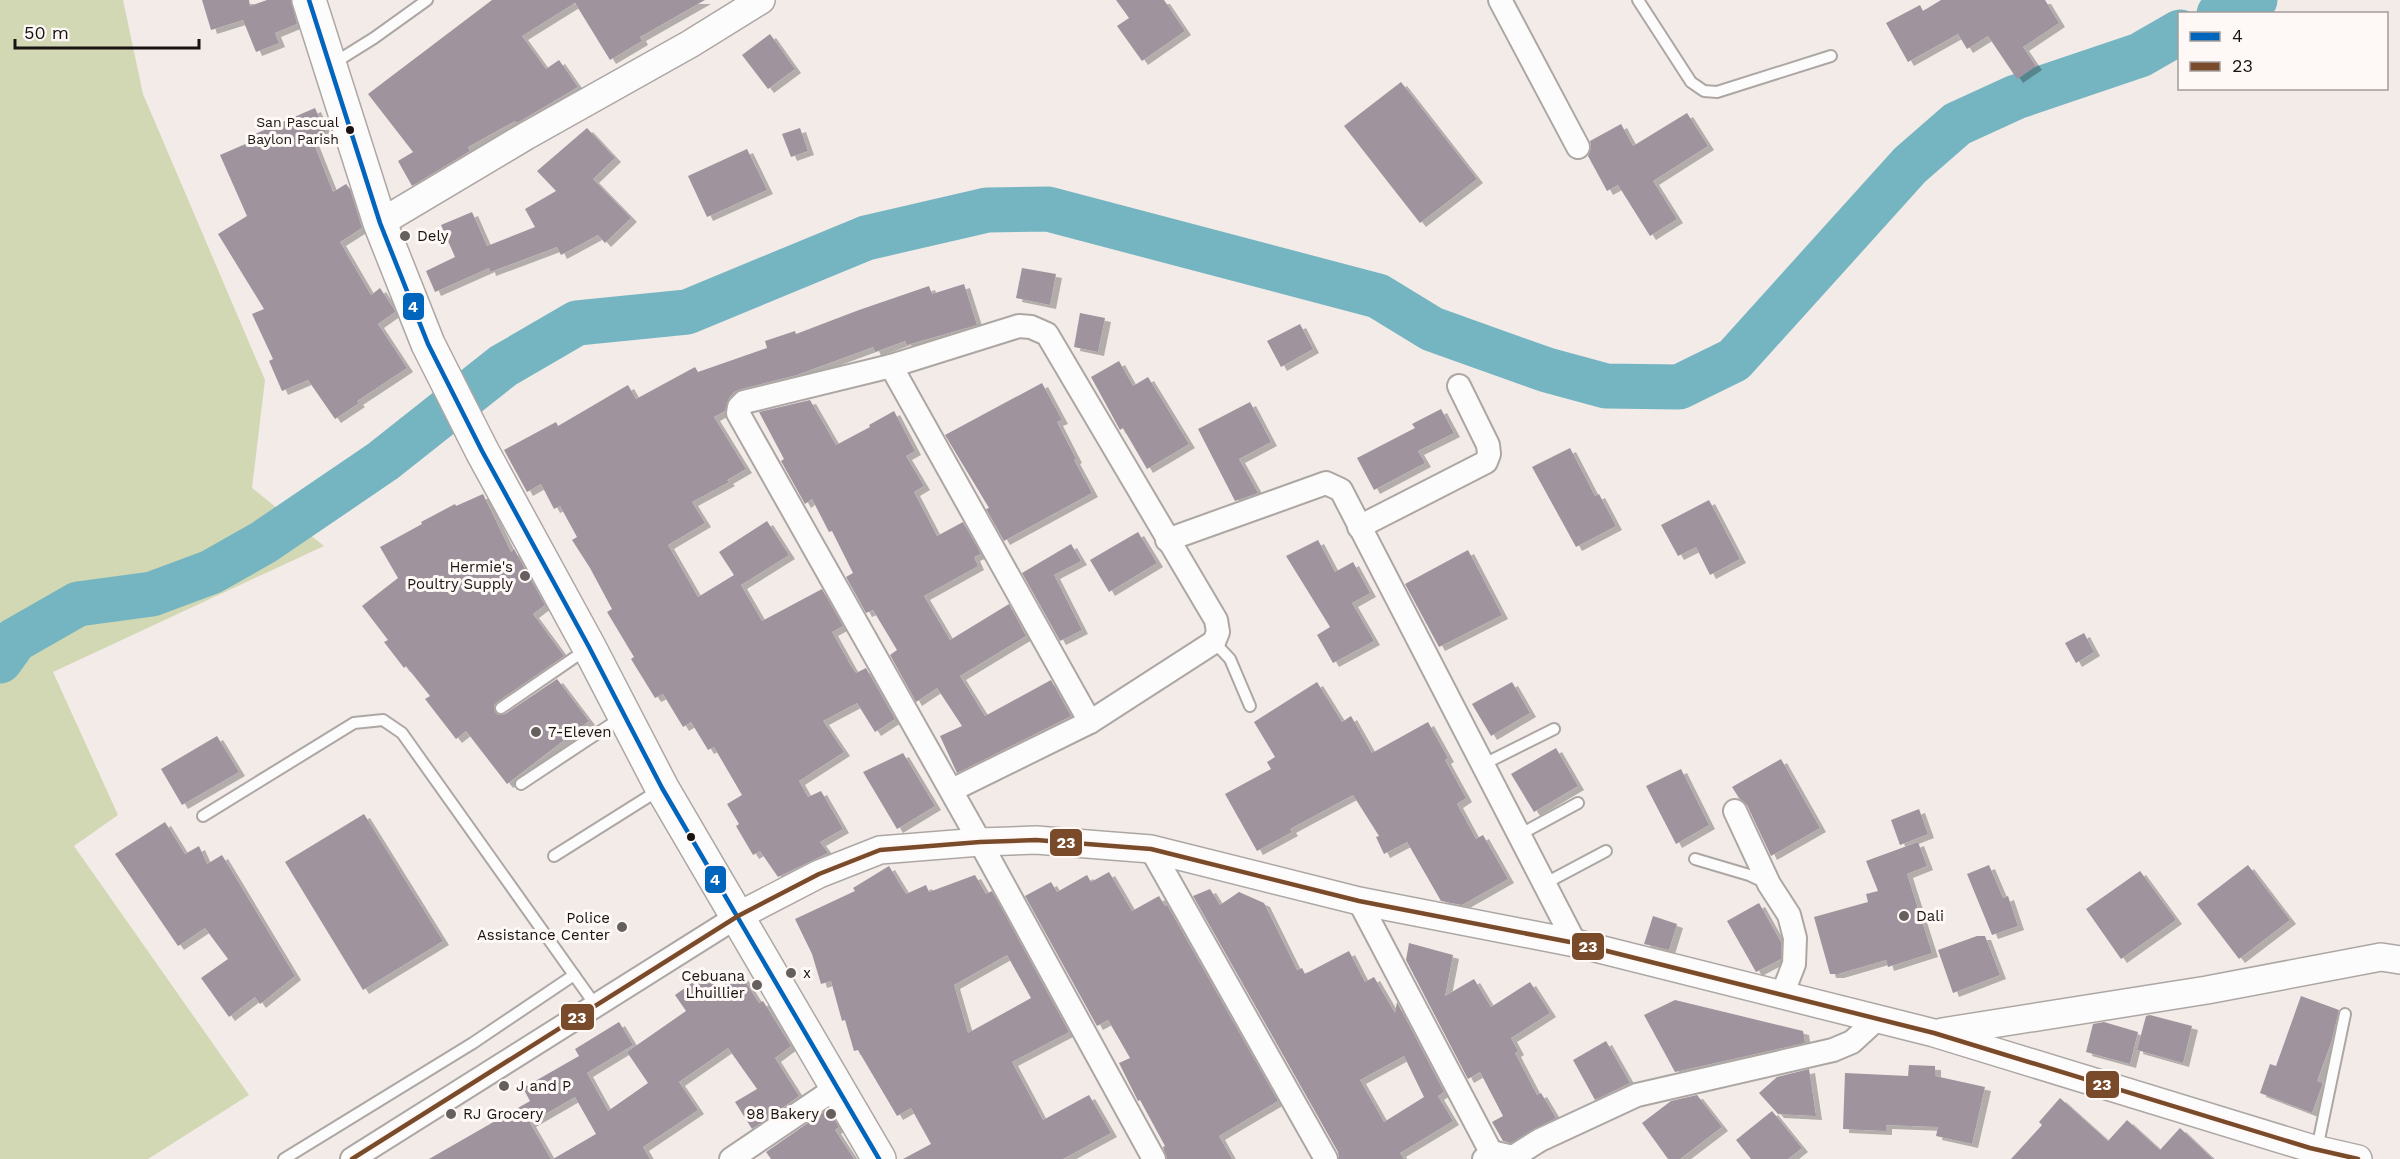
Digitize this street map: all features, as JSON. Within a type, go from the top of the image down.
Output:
[{"type":"main road","points":[[309,0],[380,223],[428,344],[482,451],[589,647],[662,788],[879,1159]]},
{"type":"street","points":[[380,223],[526,136],[690,44],[761,0]]},
{"type":"street","points":[[1500,0],[1578,147]]},
{"type":"street","points":[[952,790],[1090,722],[1215,642],[1218,632],[1216,620],[1047,334],[1031,327],[1019,326],[891,366],[744,402],[738,412],[952,790],[1154,1159]]},
{"type":"street","points":[[891,366],[1090,722]]},
{"type":"street","points":[[1359,527],[1486,462],[1489,454],[1488,445],[1459,386]]},
{"type":"street","points":[[1167,540],[1326,483],[1341,490],[1575,943]]},
{"type":"street","points":[[1736,811],[1769,884],[1789,915],[1795,938],[1794,964],[1782,995]]},
{"type":"street","points":[[352,1159],[738,916],[819,874],[880,850],[1036,840],[1151,849],[1359,901],[1575,943],[1934,1033],[2309,1152],[2358,1159]]},
{"type":"street","points":[[1151,849],[1326,1159]]},
{"type":"street","points":[[1359,901],[1488,1155],[1513,1157],[1540,1140],[1637,1095],[1833,1050],[1852,1042],[1877,1019]]},
{"type":"street","points":[[1934,1033],[2207,990],[2381,957],[2400,960]]},
{"type":"street","points":[[731,1159],[836,1088]]},
{"type":"lane","points":[[331,64],[374,38],[427,0]]},
{"type":"lane","points":[[1638,0],[1691,82],[1704,91],[1717,92],[1831,57]]},
{"type":"lane","points":[[1215,642],[1230,658],[1250,706]]},
{"type":"lane","points":[[501,708],[589,647]]},
{"type":"lane","points":[[521,784],[625,716]]},
{"type":"lane","points":[[203,816],[354,723],[384,720],[402,733],[596,1006]]},
{"type":"lane","points":[[1482,765],[1554,729]]},
{"type":"lane","points":[[554,856],[662,788]]},
{"type":"lane","points":[[1519,835],[1578,802]]},
{"type":"lane","points":[[1544,884],[1606,851]]},
{"type":"lane","points":[[1695,859],[1749,874],[1769,884]]},
{"type":"lane","points":[[285,1159],[473,1043],[574,975]]},
{"type":"lane","points":[[2309,1152],[2345,1014]]},
{"type":"green space","points":[[0,0],[123,0],[143,94],[265,380],[252,488],[324,546],[53,672],[118,815],[74,846],[249,1095],[148,1159],[0,1159]]},
{"type":"building","points":[[202,0],[249,0],[250,6],[267,0],[291,0],[297,24],[275,33],[279,43],[256,52],[243,20],[211,30]]},
{"type":"building","points":[[492,0],[705,0],[640,37],[642,41],[610,60],[575,3],[522,36],[546,69],[559,60],[578,87],[517,123],[515,121],[468,147],[470,151],[412,186],[398,161],[413,152],[368,94]]},
{"type":"building","points":[[1116,0],[1164,0],[1185,31],[1142,61],[1117,26],[1129,18]]},
{"type":"building","points":[[1941,0],[2045,0],[2059,23],[2023,47],[2036,66],[2017,79],[1988,36],[1967,49],[1958,34],[1908,62],[1886,23],[1920,5],[1923,11]]},
{"type":"building","points":[[770,34],[795,69],[768,89],[742,55]]},
{"type":"building","points":[[1401,82],[1477,179],[1420,223],[1344,126]]},
{"type":"building","points":[[315,108],[326,133],[312,139],[333,192],[346,184],[350,189],[362,228],[340,242],[371,295],[380,288],[394,309],[395,312],[378,324],[407,368],[357,401],[359,403],[335,419],[308,380],[282,391],[269,361],[273,359],[252,314],[264,309],[218,234],[247,216],[220,155],[250,142],[248,137]]},
{"type":"building","points":[[1687,113],[1708,146],[1653,181],[1677,219],[1650,236],[1618,185],[1607,191],[1588,156],[1591,148],[1590,141],[1621,124],[1633,146]]},
{"type":"building","points":[[587,128],[615,158],[593,179],[631,218],[605,243],[598,235],[561,255],[557,247],[490,272],[489,268],[435,292],[426,271],[455,257],[441,225],[472,212],[487,246],[535,227],[525,209],[556,191],[537,171]]},
{"type":"building","points":[[800,128],[808,151],[791,157],[782,134]]},
{"type":"building","points":[[747,149],[767,190],[707,217],[688,176]]},
{"type":"building","points":[[1022,268],[1056,274],[1050,305],[1016,298]]},
{"type":"building","points":[[964,284],[977,325],[907,345],[905,341],[875,352],[873,347],[797,375],[734,392],[729,398],[725,411],[714,417],[746,469],[727,480],[729,482],[692,502],[705,523],[668,545],[698,597],[734,575],[719,552],[767,521],[789,555],[741,585],[762,621],[822,589],[843,626],[832,632],[851,666],[856,673],[866,668],[895,719],[875,732],[857,703],[823,721],[844,752],[799,781],[808,797],[821,791],[843,829],[820,842],[828,853],[778,877],[760,851],[753,855],[736,826],[739,824],[727,804],[742,795],[714,747],[708,750],[691,722],[683,727],[663,694],[655,698],[631,659],[634,657],[607,612],[612,609],[572,540],[577,537],[560,506],[554,509],[541,484],[527,492],[504,450],[556,422],[558,426],[628,385],[636,399],[695,367],[698,372],[767,348],[765,341],[795,331],[796,334],[929,286],[932,294]]},
{"type":"building","points":[[1080,313],[1105,318],[1098,352],[1074,347]]},
{"type":"building","points":[[1300,324],[1313,349],[1281,367],[1267,341]]},
{"type":"building","points":[[1119,361],[1133,386],[1148,377],[1189,444],[1147,469],[1123,428],[1120,430],[1091,377]]},
{"type":"building","points":[[1042,383],[1062,420],[1057,422],[1092,493],[1004,541],[986,509],[989,508],[945,435]]},
{"type":"building","points":[[810,400],[836,445],[894,411],[915,451],[906,456],[924,486],[914,492],[937,536],[963,522],[981,554],[974,557],[978,566],[924,596],[950,640],[1009,604],[1026,636],[960,676],[985,716],[1051,680],[1071,716],[957,773],[940,736],[962,726],[937,688],[916,702],[890,655],[897,650],[873,610],[866,613],[846,577],[853,573],[832,531],[829,532],[812,499],[805,504],[781,461],[784,459],[759,412]]},
{"type":"building","points":[[1250,402],[1271,442],[1239,459],[1258,493],[1235,501],[1198,429]]},
{"type":"building","points":[[1441,409],[1454,433],[1418,451],[1425,463],[1374,490],[1357,458],[1415,428],[1412,424]]},
{"type":"building","points":[[1570,448],[1595,496],[1599,494],[1616,526],[1576,547],[1532,467]]},
{"type":"building","points":[[483,494],[511,552],[514,549],[545,605],[533,614],[564,656],[497,702],[494,705],[495,712],[498,715],[505,714],[557,679],[589,721],[507,784],[466,731],[456,739],[425,699],[430,696],[384,642],[388,640],[362,606],[398,578],[380,547],[455,504],[456,506]]},
{"type":"building","points":[[1709,500],[1740,559],[1710,575],[1696,547],[1678,556],[1661,525]]},
{"type":"building","points":[[1138,532],[1157,563],[1109,592],[1090,560]]},
{"type":"building","points":[[1318,540],[1335,572],[1353,562],[1370,593],[1352,603],[1374,641],[1333,663],[1317,635],[1330,627],[1286,556]]},
{"type":"building","points":[[1071,544],[1081,561],[1054,575],[1082,630],[1060,641],[1022,573]]},
{"type":"building","points":[[1468,550],[1502,615],[1439,647],[1405,584]]},
{"type":"building","points":[[2084,633],[2094,652],[2076,663],[2065,643]]},
{"type":"building","points":[[1317,682],[1342,722],[1351,716],[1372,753],[1428,722],[1466,798],[1457,804],[1476,839],[1483,835],[1508,879],[1462,905],[1441,901],[1407,842],[1384,854],[1376,837],[1379,836],[1353,795],[1290,829],[1292,832],[1257,851],[1225,794],[1271,769],[1267,762],[1275,757],[1254,722]]},
{"type":"building","points":[[1512,682],[1530,713],[1491,736],[1472,704]]},
{"type":"building","points":[[217,736],[239,772],[182,805],[161,769]]},
{"type":"building","points":[[1556,748],[1578,786],[1534,812],[1511,774]]},
{"type":"building","points":[[903,753],[935,806],[897,829],[863,772]]},
{"type":"building","points":[[1781,759],[1820,828],[1771,856],[1747,805],[1732,787]]},
{"type":"building","points":[[1681,769],[1709,825],[1676,844],[1646,786]]},
{"type":"building","points":[[1919,809],[1928,834],[1900,845],[1891,820]]},
{"type":"building","points":[[364,814],[443,941],[363,990],[285,862]]},
{"type":"building","points":[[165,822],[185,854],[199,846],[207,864],[222,855],[295,976],[260,1004],[255,997],[229,1017],[201,978],[228,959],[205,928],[178,946],[115,854]]},
{"type":"building","points":[[1918,842],[1927,866],[1907,874],[1932,953],[1888,967],[1886,960],[1838,974],[1830,974],[1814,917],[1868,902],[1866,894],[1878,891],[1866,861]]},
{"type":"building","points":[[1989,865],[2003,898],[2008,896],[2018,926],[1992,935],[1967,874]]},
{"type":"building","points":[[2248,865],[2290,920],[2239,959],[2197,904]]},
{"type":"building","points":[[889,866],[906,894],[926,885],[929,892],[975,875],[986,894],[992,891],[1069,1032],[1012,1062],[1043,1120],[1089,1095],[1111,1133],[1063,1159],[903,1159],[931,1144],[911,1108],[897,1116],[858,1050],[854,1051],[845,1020],[842,1021],[831,981],[821,984],[812,954],[795,919],[855,891],[853,888]],"holes":[[[1007,955],[1031,998],[968,1033],[954,985]]]},
{"type":"building","points":[[2140,871],[2176,920],[2121,959],[2086,909]]},
{"type":"building","points":[[1109,872],[1132,911],[1159,896],[1165,906],[1167,905],[1278,1101],[1219,1136],[1232,1159],[1167,1159],[1163,1147],[1165,1146],[1140,1100],[1138,1101],[1119,1063],[1130,1058],[1108,1020],[1097,1026],[1025,896],[1051,882],[1057,892],[1087,875],[1091,882]]},
{"type":"building","points":[[1210,889],[1220,905],[1239,892],[1264,903],[1297,970],[1302,968],[1305,974],[1349,951],[1365,982],[1374,977],[1395,1013],[1397,1002],[1444,1092],[1438,1096],[1453,1121],[1400,1153],[1404,1159],[1339,1159],[1338,1152],[1193,896]],"holes":[[[1404,1056],[1424,1097],[1384,1122],[1360,1080]]]},
{"type":"building","points":[[1759,903],[1781,942],[1781,959],[1756,972],[1727,921]]},
{"type":"building","points":[[1653,916],[1677,924],[1669,950],[1644,944]]},
{"type":"building","points":[[1977,936],[1985,936],[2000,975],[1953,993],[1938,950]]},
{"type":"building","points":[[1409,943],[1453,955],[1445,996],[1474,979],[1491,1007],[1530,982],[1550,1013],[1511,1038],[1518,1051],[1515,1053],[1537,1095],[1541,1093],[1556,1118],[1511,1143],[1503,1141],[1492,1122],[1503,1116],[1480,1072],[1468,1079],[1406,960]]},
{"type":"building","points":[[706,973],[717,988],[740,973],[759,1003],[763,1001],[791,1046],[775,1058],[799,1096],[752,1129],[735,1102],[757,1089],[728,1048],[679,1082],[698,1110],[643,1147],[650,1159],[553,1159],[596,1134],[575,1097],[530,1123],[551,1159],[429,1159],[530,1101],[523,1088],[579,1056],[575,1049],[619,1022],[633,1045],[587,1073],[608,1111],[648,1083],[627,1052],[686,1011],[675,995]]},
{"type":"building","points":[[2301,996],[2339,1010],[2331,1043],[2317,1081],[2323,1083],[2312,1113],[2260,1093],[2270,1064],[2276,1066]]},
{"type":"building","points":[[1675,1000],[1803,1031],[1805,1043],[1675,1072],[1644,1015]]},
{"type":"building","points":[[2150,1015],[2192,1026],[2183,1063],[2137,1050],[2146,1016]]},
{"type":"building","points":[[2104,1022],[2138,1032],[2130,1064],[2086,1052],[2093,1024]]},
{"type":"building","points":[[1606,1041],[1630,1083],[1595,1100],[1573,1060]]},
{"type":"building","points":[[1909,1065],[1935,1066],[1935,1076],[1985,1087],[1972,1144],[1936,1136],[1938,1127],[1886,1125],[1886,1131],[1843,1129],[1845,1073],[1908,1076]]},
{"type":"building","points":[[1809,1069],[1816,1116],[1778,1114],[1759,1093],[1777,1077]]},
{"type":"building","points":[[1697,1095],[1722,1127],[1680,1159],[1668,1159],[1642,1123],[1671,1101]]},
{"type":"building","points":[[2060,1098],[2108,1141],[2127,1120],[2160,1150],[2180,1128],[2213,1159],[2011,1159],[2042,1125],[2039,1122]]},
{"type":"building","points":[[828,1109],[839,1127],[835,1130],[854,1159],[771,1159],[766,1152]]},
{"type":"building","points":[[1772,1111],[1802,1148],[1788,1159],[1751,1159],[1736,1140]]},
{"type":"waterway","points":[[2224,12],[2255,0]]},
{"type":"waterway","points":[[0,661],[15,640],[78,604],[152,594],[211,572],[264,542],[383,461],[503,366],[577,323],[687,312],[866,238],[987,210],[1048,209],[1378,296],[1432,329],[1547,370],[1606,386],[1679,387],[1734,360],[1910,165],[1957,124],[2016,97],[2140,55],[2178,33]]},
{"type":"transit line","name":"4","points":[[309,0],[380,223],[428,344],[482,451],[589,647],[662,788],[879,1159]]},
{"type":"transit line","name":"23","points":[[352,1159],[738,916],[819,874],[880,850],[1036,840],[1151,849],[1359,901],[1575,943],[1934,1033],[2310,1148],[2358,1159]]},
{"type":"place","name":"San Pascual Baylon Parish","points":[[350,130]]},
{"type":"place","name":"Dely","points":[[405,236]]},
{"type":"place","name":"Hermie's Poultry Supply","points":[[525,576]]},
{"type":"place","name":"7-Eleven","points":[[536,732]]},
{"type":"place","name":"Dali","points":[[1904,916]]},
{"type":"place","name":"Police Assistance Center","points":[[622,927]]},
{"type":"place","name":"x","points":[[791,973]]},
{"type":"place","name":"Cebuana Lhuillier","points":[[757,985]]},
{"type":"place","name":"J and P","points":[[504,1086]]},
{"type":"place","name":"RJ Grocery","points":[[451,1114]]},
{"type":"place","name":"98 Bakery","points":[[831,1114]]}]
